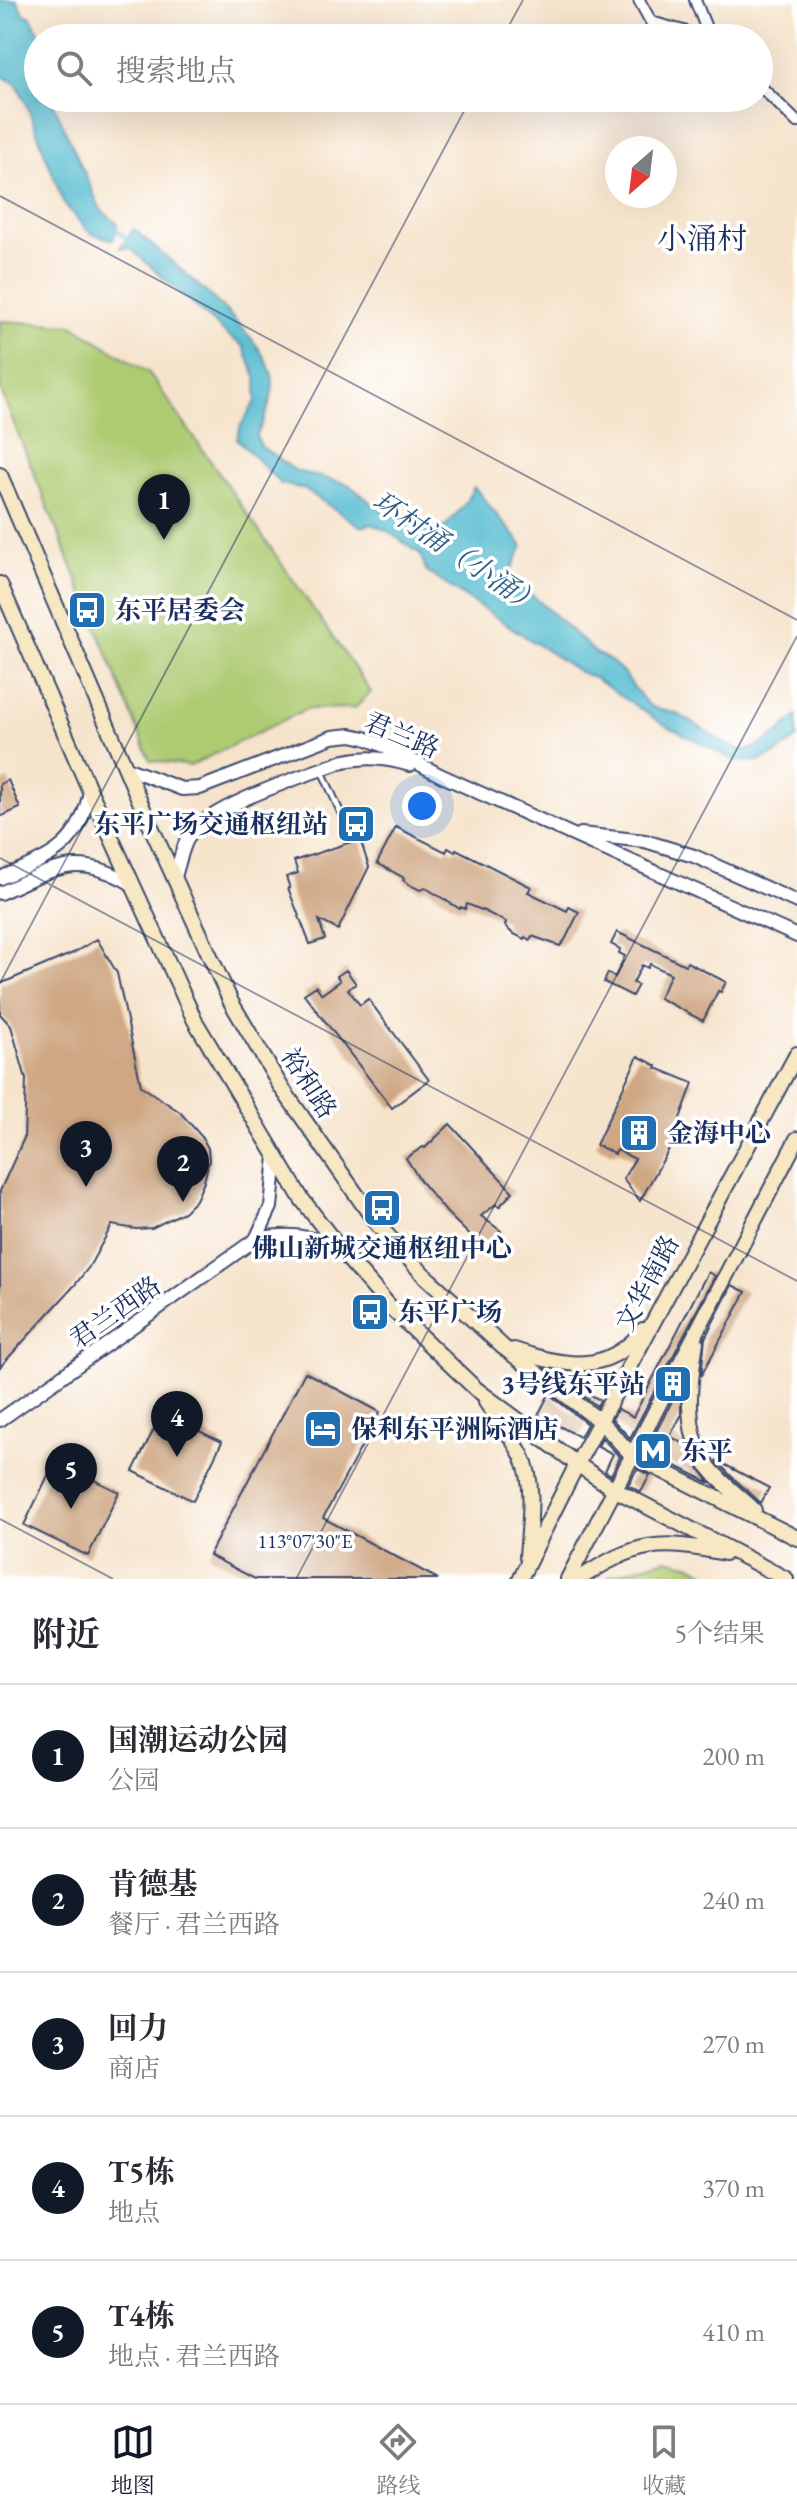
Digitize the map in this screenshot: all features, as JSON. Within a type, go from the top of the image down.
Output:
[{"type":"main road","name":"裕和路","points":[[0,475],[231,1002],[281,1087],[377,1224],[424,1275],[503,1347],[601,1422],[633,1456],[797,1538]]},
{"type":"main road","points":[[0,584],[195,1021],[301,1198],[342,1252],[392,1309],[476,1389],[577,1464],[614,1489],[786,1579]]},
{"type":"main road","name":"文华南路","points":[[523,1573],[577,1464],[797,1054]]},
{"type":"main road","points":[[568,1579],[797,1139]]},
{"type":"main road","points":[[503,1347],[551,1361],[582,1365],[611,1358],[635,1340],[661,1307]]},
{"type":"main road","points":[[699,1327],[690,1381],[692,1423],[697,1445],[707,1465],[765,1522]]},
{"type":"main road","points":[[476,1389],[508,1432],[523,1458],[529,1480],[530,1508],[523,1573]]},
{"type":"main road","points":[[579,1579],[631,1549],[664,1544],[743,1557]]},
{"type":"street","points":[[639,0],[651,22],[658,24]]},
{"type":"street","points":[[695,0],[704,24]]},
{"type":"street","points":[[773,99],[797,122]]},
{"type":"street","name":"君兰路","points":[[126,768],[182,789],[200,788],[332,737],[351,735],[391,749],[440,775],[797,936]]},
{"type":"street","points":[[175,877],[188,837],[202,822],[223,809],[322,769],[363,757],[383,758],[440,775]]},
{"type":"street","points":[[0,878],[55,855],[70,841],[86,813],[90,791]]},
{"type":"street","name":"君兰路","points":[[566,832],[645,841],[694,856],[797,902]]},
{"type":"street","points":[[0,893],[60,866],[86,865],[112,872],[132,884]]},
{"type":"street","points":[[256,1239],[271,1207],[276,1156]]},
{"type":"street","points":[[256,1239],[300,1234],[324,1241],[342,1252]]},
{"type":"street","name":"君兰西路","points":[[0,1420],[256,1239]]},
{"type":"lane","points":[[322,769],[351,836]]},
{"type":"green space","points":[[0,321],[72,325],[149,373],[371,692],[355,708],[306,709],[190,766],[150,760],[0,389]]},
{"type":"green space","points":[[666,1559],[689,1564],[717,1579],[608,1579],[609,1576]]},
{"type":"water","points":[[0,0],[17,0],[23,13],[31,17],[35,24],[24,24],[24,98],[16,84],[0,75]]},
{"type":"water","points":[[29,112],[57,112],[101,210],[118,224],[113,240],[90,233],[64,204]]},
{"type":"water","points":[[134,229],[216,301],[257,345],[269,366],[273,384],[267,411],[256,437],[262,447],[296,471],[348,484],[379,509],[429,527],[445,527],[464,505],[474,487],[523,546],[509,574],[597,654],[620,669],[649,705],[677,714],[736,749],[747,750],[760,745],[797,716],[797,738],[776,754],[760,761],[738,762],[661,723],[427,572],[420,554],[387,531],[371,524],[361,527],[304,489],[281,484],[237,439],[241,425],[256,401],[256,377],[243,346],[130,248],[120,248]]},
{"type":"building","points":[[8,780],[20,808],[0,817],[0,784]]},
{"type":"building","points":[[396,827],[446,852],[448,848],[455,852],[456,849],[531,887],[528,892],[567,911],[569,907],[579,912],[565,940],[560,946],[532,936],[530,940],[524,939],[512,933],[505,926],[506,922],[484,911],[467,904],[465,909],[460,909],[426,888],[420,890],[408,884],[404,878],[377,863]]},
{"type":"building","points":[[360,839],[369,867],[338,930],[319,920],[325,939],[310,944],[286,877],[298,873],[294,861]]},
{"type":"building","points":[[617,932],[726,982],[703,1021],[659,998],[671,974],[650,964],[648,968],[642,965],[633,983],[638,985],[632,996],[604,982],[608,973],[615,977],[625,956],[611,944]]},
{"type":"building","points":[[97,939],[117,973],[141,1086],[180,1112],[202,1137],[208,1148],[209,1160],[196,1200],[184,1212],[152,1228],[112,1225],[89,1267],[0,1367],[0,1191],[24,1138],[26,1079],[11,1026],[0,1014],[0,984],[73,953]]},
{"type":"building","points":[[346,970],[356,984],[348,989],[360,1005],[368,999],[429,1080],[392,1108],[304,994],[316,986],[322,994],[340,981],[337,976]]},
{"type":"building","name":"金海中心","points":[[638,1056],[656,1068],[693,1083],[668,1151],[640,1201],[623,1179],[635,1159],[596,1145]]},
{"type":"building","points":[[450,1124],[513,1192],[499,1207],[496,1204],[481,1216],[501,1231],[489,1254],[447,1213],[406,1158],[425,1148]]},
{"type":"building","points":[[708,1272],[715,1276],[630,1438],[612,1419],[618,1409],[633,1417]]},
{"type":"building","points":[[732,1285],[746,1292],[701,1376],[705,1338]]},
{"type":"building","points":[[305,1372],[380,1412],[323,1518],[438,1579],[255,1579],[209,1555]]},
{"type":"building","points":[[561,1379],[600,1400],[597,1406]]},
{"type":"building","points":[[681,1384],[681,1416],[670,1436],[686,1445],[691,1458],[710,1483],[646,1451]]},
{"type":"building","points":[[549,1394],[587,1424],[580,1437],[538,1415]]},
{"type":"building","points":[[162,1413],[222,1442],[193,1501],[133,1471]]},
{"type":"building","points":[[602,1438],[620,1457],[611,1475],[605,1471],[613,1454],[598,1446]]},
{"type":"building","points":[[716,1460],[769,1488],[761,1503],[731,1476]]},
{"type":"building","points":[[55,1461],[119,1492],[88,1556],[24,1525]]},
{"type":"building","points":[[637,1469],[650,1475],[641,1492],[628,1485]]},
{"type":"waterway","name":"环村涌（小涌）","points":[[114,228],[129,240]]},
{"type":"place","name":"国潮运动公园","points":[[164,540]]},
{"type":"place","name":"东平居委会","points":[[87,610]]},
{"type":"place","name":"东平广场交通枢纽站","points":[[356,824]]},
{"type":"place","name":"金海中心","points":[[639,1133]]},
{"type":"place","name":"回力","points":[[86,1187]]},
{"type":"place","name":"肯德基","points":[[183,1202]]},
{"type":"place","name":"佛山新城交通枢纽中心","points":[[382,1208]]},
{"type":"place","name":"东平广场","points":[[370,1312]]},
{"type":"place","name":"3号线东平站","points":[[673,1384]]},
{"type":"place","name":"保利东平洲际酒店","points":[[323,1429]]},
{"type":"place","name":"东平","points":[[653,1451]]},
{"type":"place","name":"T5栋","points":[[177,1457]]},
{"type":"place","name":"T4栋","points":[[71,1509]]},
{"type":"district","name":"小涌村","points":[[702,239]]}]
